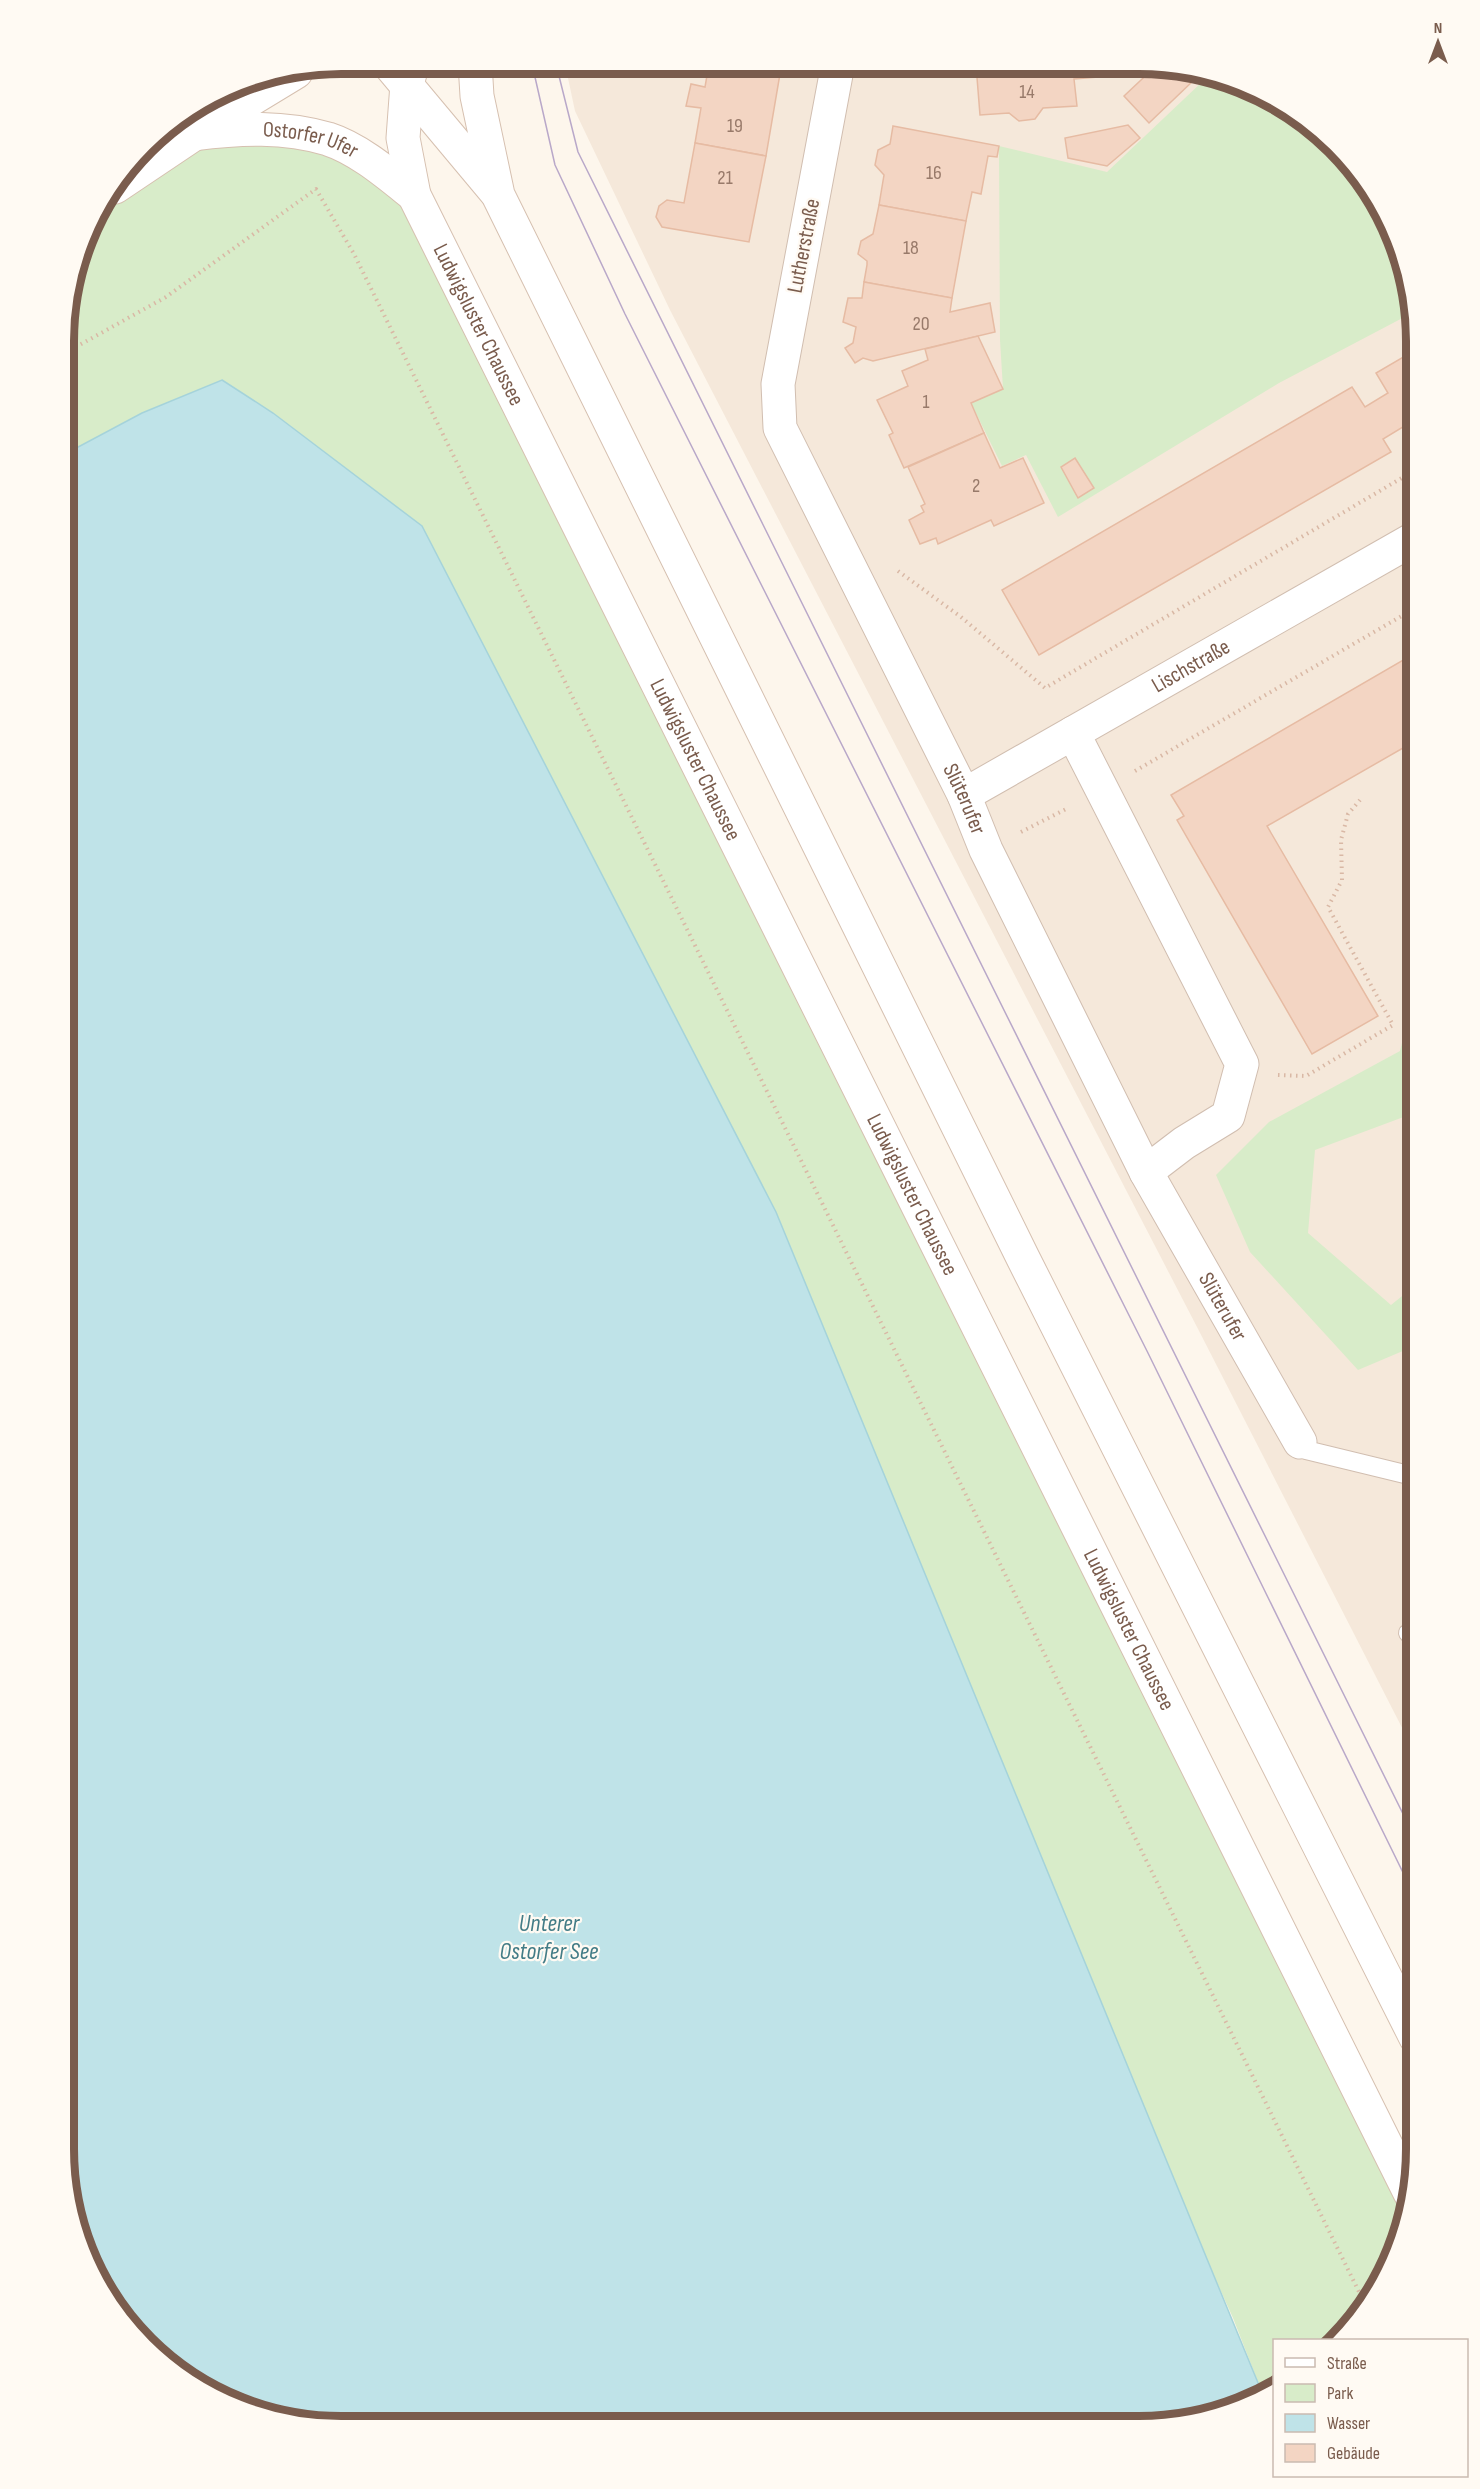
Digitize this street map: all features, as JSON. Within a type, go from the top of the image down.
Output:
[{"type":"street","points":[[403,74],[403,138],[414,195]]},
{"type":"street","points":[[406,74],[498,195],[1023,1258],[1406,2018]]},
{"type":"street","points":[[476,74],[477,96],[498,195]]},
{"type":"street","name":"Lutherstraße","points":[[780,428],[778,384],[836,74]]},
{"type":"street","name":"Ostorfer Ufer","points":[[130,177],[194,134],[282,80]]},
{"type":"street","name":"Ostorfer Ufer","points":[[194,134],[239,128],[282,130],[330,140],[376,165],[414,195]]},
{"type":"street","name":"Ludwigsluster Chaussee","points":[[414,195],[1404,2182]]},
{"type":"street","name":"Slüterufer","points":[[780,428],[964,795],[986,850],[1146,1172],[1300,1442]]},
{"type":"street","name":"Lischstraße","points":[[964,795],[1406,543]]},
{"type":"street","points":[[1073,733],[1242,1064],[1228,1116],[1184,1143],[1146,1172]]},
{"type":"lane","points":[[1300,1442],[1306,1450],[1406,1474]]},
{"type":"path","points":[[74,348],[166,297],[315,189],[354,254],[1362,2297]]},
{"type":"path","points":[[892,567],[961,617],[1046,688],[1406,475]]},
{"type":"path","points":[[1020,832],[1103,790],[1406,613]]},
{"type":"path","points":[[1272,1073],[1280,1076],[1306,1076],[1393,1025],[1328,907],[1342,880],[1341,840],[1348,814],[1360,800]]},
{"type":"shaded area","points":[[567,74],[1157,74],[1175,76],[1226,88],[1258,101],[1288,118],[1316,140],[1340,164],[1362,192],[1379,222],[1397,271],[1406,323],[1406,1736],[670,310],[575,111]]},
{"type":"green space","points":[[1203,81],[1258,101],[1288,118],[1316,140],[1340,164],[1362,192],[1379,222],[1392,254],[1405,317],[1279,383],[1058,517],[1026,455],[1002,466],[971,403],[1003,389],[1000,340],[999,146],[1107,172]]},
{"type":"green space","points":[[194,134],[330,140],[414,195],[1404,2182],[1392,2235],[1379,2267],[1362,2297],[1326,2339],[1273,2339],[1273,2380],[1260,2387],[1233,2318],[422,526],[273,413],[222,380],[142,413],[74,449],[74,323],[79,288],[88,254],[101,222],[118,192],[130,177]]},
{"type":"green space","points":[[1406,1027],[1406,1116],[1315,1150],[1308,1233],[1391,1305],[1406,1293],[1406,1350],[1358,1370],[1250,1252],[1216,1175],[1269,1122],[1400,1051]]},
{"type":"water","name":"Unterer Ostorfer See","points":[[222,380],[273,413],[422,526],[776,1212],[1260,2387],[1209,2406],[1175,2413],[1140,2416],[323,2415],[288,2410],[254,2401],[222,2388],[192,2371],[164,2349],[140,2325],[109,2282],[88,2235],[79,2201],[74,2166],[74,449],[142,413]]},
{"type":"building","points":[[707,74],[780,74],[766,156],[695,143],[701,108],[686,106],[691,84],[705,87]]},
{"type":"building","points":[[977,74],[1100,74],[1098,77],[1074,79],[1077,106],[1043,108],[1035,119],[1019,121],[1009,113],[980,115]]},
{"type":"building","points":[[1147,74],[1194,80],[1149,123],[1124,96]]},
{"type":"building","points":[[1128,125],[1140,138],[1107,166],[1068,158],[1065,138]]},
{"type":"building","points":[[893,126],[999,146],[997,157],[988,156],[981,194],[972,192],[966,221],[879,205],[884,175],[875,165],[878,150],[890,144]]},
{"type":"building","points":[[695,143],[766,156],[749,242],[662,227],[656,217],[659,206],[667,200],[684,203]]},
{"type":"building","points":[[879,205],[966,221],[952,298],[864,282],[867,261],[858,254],[861,241],[873,234]]},
{"type":"building","points":[[864,282],[952,298],[950,312],[990,303],[995,332],[873,361],[863,358],[855,363],[845,348],[853,343],[856,327],[843,322],[848,298],[862,298]]},
{"type":"building","points":[[978,336],[1003,389],[971,403],[984,433],[904,468],[889,435],[893,433],[877,400],[908,386],[902,371],[928,360],[925,349]]},
{"type":"building","points":[[1406,355],[1406,425],[1383,439],[1391,452],[1039,655],[1002,590],[1352,387],[1365,407],[1388,393],[1376,373]]},
{"type":"building","points":[[984,433],[1000,468],[1023,458],[1044,503],[994,526],[991,520],[938,544],[936,538],[920,544],[909,520],[924,512],[921,506],[925,504],[908,467]]},
{"type":"building","points":[[1075,458],[1094,488],[1078,498],[1061,467]]},
{"type":"building","points":[[1406,658],[1406,746],[1267,826],[1378,1016],[1312,1054],[1177,820],[1184,816],[1171,795]]},
{"type":"tram line","points":[[534,74],[555,165],[625,314],[1147,1351],[1406,1879]]},
{"type":"tram line","points":[[558,74],[578,152],[1406,1820]]}]
